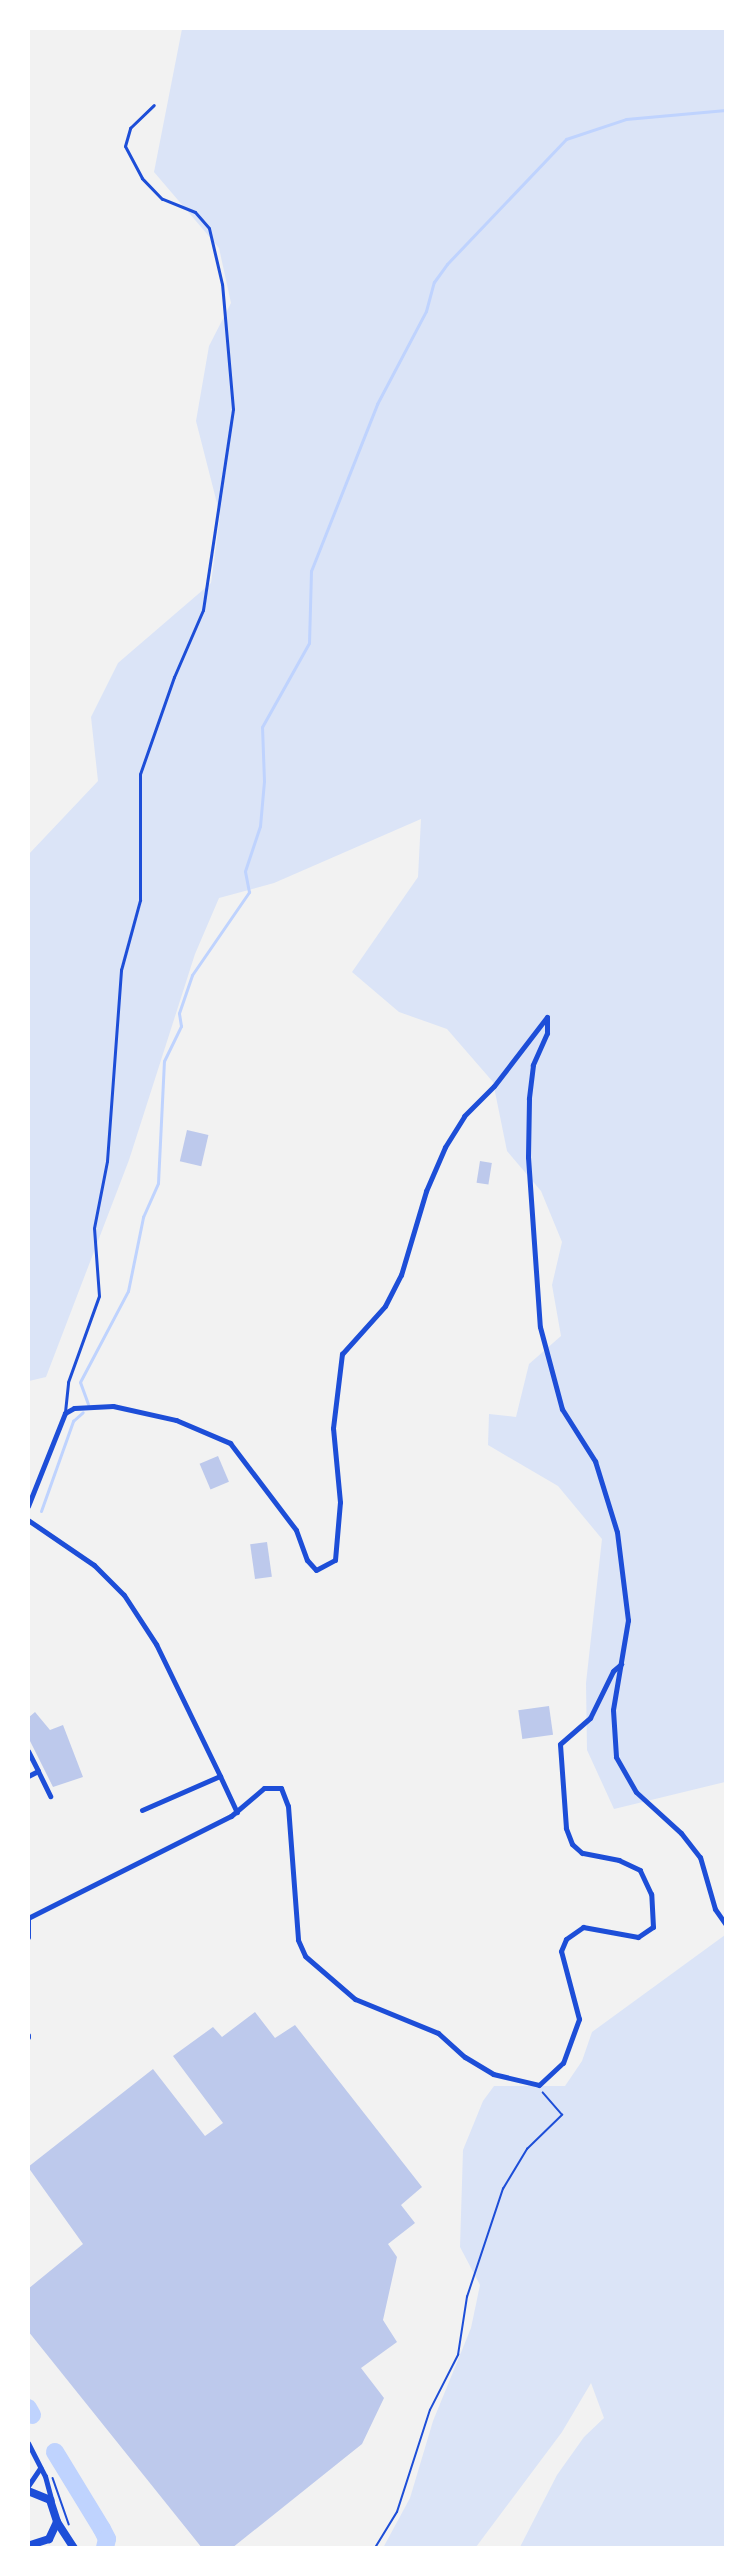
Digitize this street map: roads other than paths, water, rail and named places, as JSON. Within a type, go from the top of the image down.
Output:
[{"type":"main road","points":[[28,2491],[41,2493],[52,2503],[57,2522],[74,2547]]},
{"type":"main road","points":[[42,2544],[55,2531],[57,2522]]},
{"type":"main road","points":[[28,2546],[42,2544],[51,2547]]},
{"type":"street","points":[[28,1506],[65,1413],[74,1408],[113,1406],[176,1420],[230,1443],[296,1530],[307,1560],[316,1570],[335,1560],[340,1510],[333,1428],[342,1354],[385,1306],[401,1275],[426,1191],[445,1147],[464,1116],[494,1086],[546,1017],[547,1032],[530,1078],[529,1110],[540,1327],[562,1408],[595,1461],[611,1505],[627,1611],[612,1726],[616,1757],[636,1792],[685,1837],[700,1857],[715,1909],[726,1925]]},
{"type":"street","points":[[28,1520],[94,1565],[124,1595],[156,1644],[237,1812]]},
{"type":"street","points":[[28,1937],[28,1919],[237,1812],[264,1788],[281,1788],[286,1793],[298,1940],[305,1956],[355,1999],[431,2029],[482,2068],[533,2087],[554,2073],[577,2033],[578,2006],[561,1951],[566,1939],[583,1927],[638,1937],[653,1927],[651,1894],[640,1870],[619,1860],[582,1853],[568,1837],[566,1828],[560,1744],[590,1719],[613,1671],[621,1664]]},
{"type":"street","points":[[28,1751],[50,1796]]},
{"type":"street","points":[[28,1776],[38,1771]]},
{"type":"street","points":[[142,1810],[220,1776]]},
{"type":"street","points":[[28,2443],[40,2468],[52,2503]]},
{"type":"street","points":[[28,2486],[40,2468]]},
{"type":"lane","points":[[65,1413],[68,1382],[99,1296],[94,1228],[106,1161],[121,970],[140,900],[140,774],[174,677],[203,610],[233,409],[222,284],[209,228],[195,212],[162,199],[142,178],[125,146],[130,128],[154,105]]},
{"type":"waterway","points":[[88,1404],[80,1382],[128,1291],[143,1217],[158,1183],[164,1061],[181,1026],[179,1013],[192,975],[249,892],[245,871],[260,826],[264,781],[262,727],[309,643],[311,571],[377,404],[426,311],[434,282],[447,264],[566,139],[626,119],[726,110]]},
{"type":"waterway","points":[[41,1511],[73,1421],[83,1412]]},
{"type":"waterway","points":[[28,2408],[32,2415]]},
{"type":"waterway","points":[[55,2452],[102,2529],[107,2539],[105,2548]]}]
